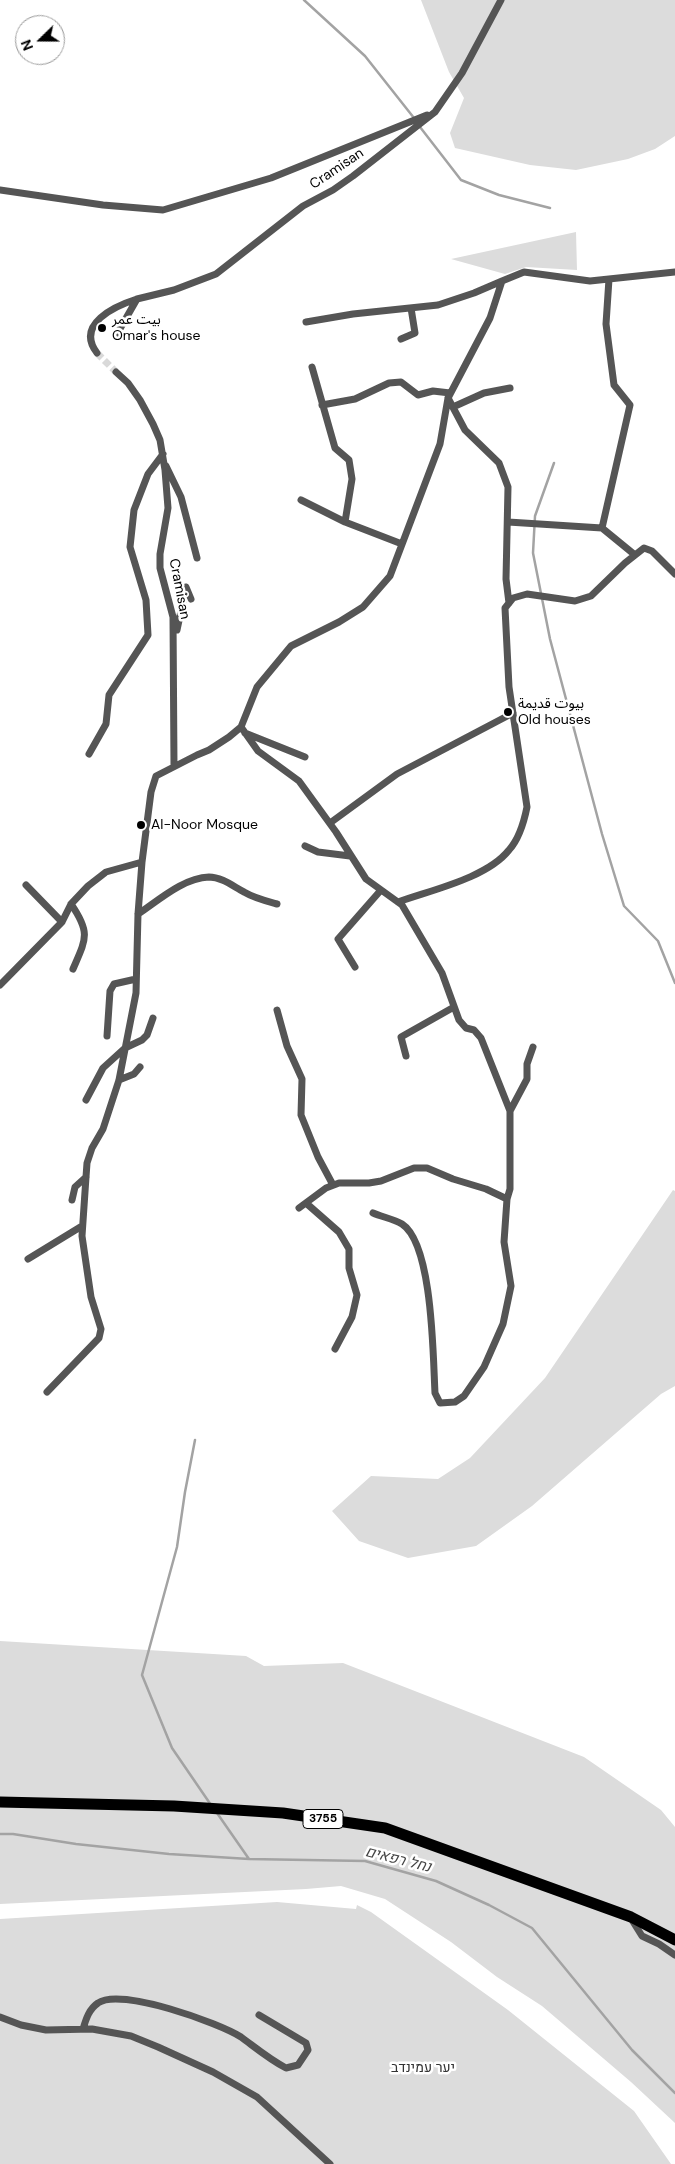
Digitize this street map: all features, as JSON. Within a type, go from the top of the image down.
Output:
[{"type":"main road","name":"3755","points":[[0,1802],[174,1806],[283,1814],[385,1828],[631,1917],[675,1940]]},
{"type":"street","name":"Cramisan","points":[[97,353],[90,341],[91,332],[103,315],[114,307],[137,299],[182,288],[216,274],[303,206],[333,190],[353,176],[435,112],[462,73],[500,0]]},
{"type":"street","points":[[0,190],[163,210],[270,178],[435,112]]},
{"type":"street","points":[[306,322],[438,304],[474,293],[524,272],[590,281],[675,272]]},
{"type":"street","points":[[602,528],[630,405],[614,385],[606,324],[609,279]]},
{"type":"street","points":[[47,1392],[99,1338],[101,1329],[91,1297],[82,1236],[87,1163],[92,1148],[104,1129],[118,1080],[136,993],[138,914],[142,862],[150,792],[156,776],[209,750],[243,730],[257,687],[291,646],[339,622],[363,607],[390,576],[440,444],[449,396],[490,318],[502,281]]},
{"type":"street","points":[[117,334],[137,299]]},
{"type":"street","points":[[401,339],[415,333],[411,308]]},
{"type":"street","points":[[312,367],[336,448],[348,460],[352,479],[345,522]]},
{"type":"street","name":"Cramisan","points":[[116,372],[128,383],[140,400],[160,440],[163,458],[168,508],[160,554],[160,568],[173,617],[174,766]]},
{"type":"street","points":[[322,405],[355,399],[390,383],[401,382],[418,394],[433,391],[449,396]]},
{"type":"street","points":[[453,407],[484,393],[510,388]]},
{"type":"street","points":[[449,396],[464,430],[499,463],[508,486],[506,579],[509,603]]},
{"type":"street","points":[[89,754],[106,724],[109,695],[148,635],[146,600],[130,547],[134,510],[148,474],[163,458],[182,497],[197,558]]},
{"type":"street","points":[[301,500],[345,522],[402,544]]},
{"type":"street","points":[[508,522],[602,528],[635,555]]},
{"type":"street","points":[[398,902],[480,874],[509,850],[523,823],[527,808],[509,687],[505,608],[513,598],[527,594],[574,600],[591,596],[644,548],[652,551],[675,574]]},
{"type":"street","points":[[174,640],[186,587],[191,599]]},
{"type":"street","points":[[330,824],[397,774],[513,713]]},
{"type":"street","points":[[243,730],[306,757]]},
{"type":"street","points":[[243,730],[258,751],[299,781],[366,879],[398,902],[411,919],[442,973],[459,1020],[466,1028],[474,1030],[481,1038],[510,1111],[510,1189],[507,1199],[504,1242],[511,1286],[504,1324],[484,1367],[464,1396],[455,1402],[440,1403],[435,1394],[431,1306],[416,1241],[403,1224],[373,1213]]},
{"type":"street","points":[[305,846],[318,852],[350,856]]},
{"type":"street","points":[[0,985],[62,922],[71,904],[88,886],[106,872],[142,862]]},
{"type":"street","points":[[138,914],[161,896],[196,880],[210,877],[233,885],[245,893],[277,904]]},
{"type":"street","points":[[26,885],[62,922]]},
{"type":"street","points":[[355,967],[338,939],[381,890]]},
{"type":"street","points":[[71,904],[84,922],[84,943],[73,969]]},
{"type":"street","points":[[107,1036],[110,991],[114,984],[136,979]]},
{"type":"street","points":[[406,1056],[401,1038],[454,1007]]},
{"type":"street","points":[[278,1010],[287,1046],[302,1079],[301,1115],[318,1157],[333,1185]]},
{"type":"street","points":[[86,1100],[103,1068],[125,1048],[147,1035],[153,1018]]},
{"type":"street","points":[[510,1111],[527,1079],[527,1064],[533,1046]]},
{"type":"street","points":[[118,1080],[134,1074],[140,1067]]},
{"type":"street","points":[[299,1208],[333,1185],[381,1181],[414,1168],[427,1168],[453,1179],[486,1189],[507,1199]]},
{"type":"street","points":[[72,1200],[74,1187],[86,1177]]},
{"type":"street","points":[[306,1203],[339,1232],[349,1249],[349,1268],[356,1295],[352,1317],[335,1349]]},
{"type":"street","points":[[28,1259],[82,1226]]},
{"type":"street","points":[[631,1917],[642,1936],[659,1944],[675,1955]]},
{"type":"street","points":[[83,2029],[88,2014],[98,2002],[111,1998],[144,2003],[177,2010],[212,2024],[240,2037],[286,2068],[298,2064],[308,2050],[306,2043],[259,2015]]},
{"type":"street","points":[[0,2017],[22,2025],[46,2030],[83,2029],[131,2036],[213,2072],[268,2104],[330,2164]]},
{"type":"green space","points":[[421,0],[675,0],[675,136],[655,149],[628,159],[576,170],[530,165],[455,148],[450,133],[464,98],[449,72]]},
{"type":"green space","points":[[576,232],[577,270],[526,267],[505,274],[451,259]]},
{"type":"green space","points":[[673,1190],[675,1191],[675,1386],[661,1394],[532,1506],[476,1546],[408,1558],[359,1541],[332,1511],[371,1476],[438,1479],[470,1458],[545,1378]]},
{"type":"green space","points":[[0,1641],[246,1656],[264,1666],[343,1663],[584,1757],[661,1810],[675,1827],[675,2123],[631,2082],[542,2006],[497,1977],[451,1942],[385,1899],[341,1886],[0,1904]]},
{"type":"green space","name":"יער עמינדב","points":[[277,1902],[356,1909],[357,1905],[371,1912],[508,2010],[634,2111],[671,2164],[0,2164],[0,1919]]},
{"type":"waterway","points":[[304,0],[365,56],[414,118]]},
{"type":"waterway","points":[[420,127],[461,180],[499,195],[550,208]]},
{"type":"waterway","points":[[554,463],[535,516],[533,553],[550,639],[602,834],[624,906],[658,941],[675,983]]},
{"type":"waterway","points":[[195,1440],[177,1547],[142,1675],[172,1748],[211,1805]]},
{"type":"waterway","points":[[217,1813],[249,1859]]},
{"type":"waterway","name":"נחל רפאים","points":[[0,1834],[13,1834],[76,1844],[169,1854],[249,1859],[365,1861],[436,1881],[489,1905],[532,1928],[632,2050],[675,2093]]},
{"type":"tunnel","points":[[97,353],[116,372]]},
{"type":"place","name":"بيت عمر Omar's house","points":[[102,328]]},
{"type":"place","name":"بيوت قديمة Old houses","points":[[508,712]]},
{"type":"place","name":"Al-Noor Mosque","points":[[141,825]]}]
